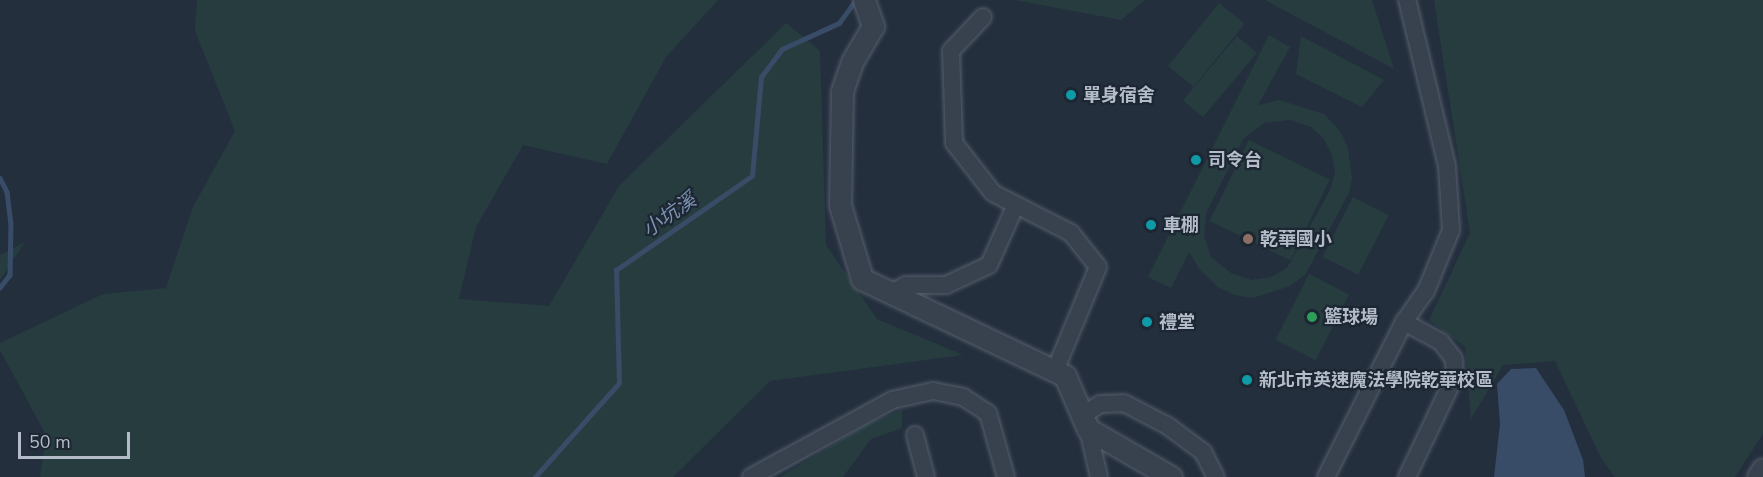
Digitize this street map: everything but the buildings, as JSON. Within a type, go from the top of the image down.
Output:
[{"type":"street","points":[[1326,477],[1404,322],[1426,291],[1451,230],[1447,166],[1407,0]]},
{"type":"street","points":[[865,1],[873,26],[852,62],[842,91],[840,205],[862,279],[889,294],[1065,376],[1084,423],[1099,477]]},
{"type":"street","points":[[983,17],[951,51],[954,143],[993,193],[1015,207],[1071,232],[1098,267],[1055,371]]},
{"type":"street","points":[[889,294],[906,285],[946,285],[989,265],[1015,207]]},
{"type":"street","points":[[1404,322],[1441,342],[1454,359],[1455,376],[1407,477]]},
{"type":"street","points":[[752,477],[892,400],[933,391],[963,397],[988,413],[1006,477]]},
{"type":"street","points":[[1084,423],[1100,404],[1124,403],[1168,426],[1203,453],[1216,477]]},
{"type":"street","points":[[1084,423],[1171,477]]},
{"type":"street","points":[[915,435],[926,477]]},
{"type":"street","points":[[1758,477],[1763,468]]},
{"type":"green space","points":[[197,0],[718,0],[666,57],[607,164],[523,145],[476,227],[459,299],[549,306],[619,186],[786,23],[820,51],[826,245],[877,319],[963,355],[770,381],[673,477],[40,477],[46,435],[0,350],[0,343],[103,294],[166,288],[193,207],[235,131],[195,31]]},
{"type":"green space","points":[[1015,0],[1145,0],[1121,20]]},
{"type":"green space","points":[[1265,0],[1372,0],[1394,69]]},
{"type":"green space","points":[[1434,0],[1763,0],[1763,434],[1735,477],[1615,477],[1601,458],[1555,361],[1503,365],[1471,419],[1465,347],[1429,320],[1470,233]]},
{"type":"green space","points":[[1219,3],[1245,24],[1194,87],[1168,66]]},
{"type":"green space","points":[[1269,35],[1290,47],[1258,105],[1279,100],[1324,114],[1340,131],[1348,148],[1352,178],[1349,193],[1305,275],[1290,286],[1253,298],[1235,295],[1218,287],[1200,270],[1189,252],[1171,288],[1148,277]],"holes":[[[1290,120],[1311,127],[1324,139],[1332,155],[1335,173],[1330,190],[1287,268],[1271,277],[1252,280],[1231,273],[1211,257],[1204,236],[1206,213],[1243,139],[1264,123]]]},
{"type":"green space","points":[[1237,36],[1257,53],[1203,117],[1183,100]]},
{"type":"green space","points":[[1301,36],[1384,80],[1362,107],[1296,74]]},
{"type":"green space","points":[[1249,140],[1330,179],[1290,260],[1210,221]]},
{"type":"green space","name":"籃球場","points":[[1353,197],[1389,215],[1358,275],[1323,257]]},
{"type":"green space","points":[[25,242],[0,280],[0,255]]},
{"type":"green space","name":"籃球場","points":[[1309,274],[1349,294],[1315,360],[1275,340]]},
{"type":"green space","points":[[902,410],[902,428],[871,439],[843,477],[780,477],[865,425]]},
{"type":"water","points":[[1536,368],[1564,410],[1583,460],[1585,477],[1494,477],[1500,424],[1497,384],[1511,369]]},
{"type":"waterway","name":"小坑溪","points":[[535,477],[619,383],[616,270],[752,176],[761,77],[782,49],[839,23],[856,0]]},
{"type":"waterway","name":"小坑溪","points":[[0,178],[7,192],[11,223],[10,275],[0,288]]},
{"type":"place","name":"單身宿舍","points":[[1071,95]]},
{"type":"place","name":"司令台","points":[[1196,160]]},
{"type":"place","name":"車棚","points":[[1151,225]]},
{"type":"place","name":"乾華國小","points":[[1248,239]]},
{"type":"place","name":"籃球場","points":[[1312,317]]},
{"type":"place","name":"禮堂","points":[[1147,322]]},
{"type":"place","name":"新北市英速魔法學院乾華校區","points":[[1247,380]]}]
